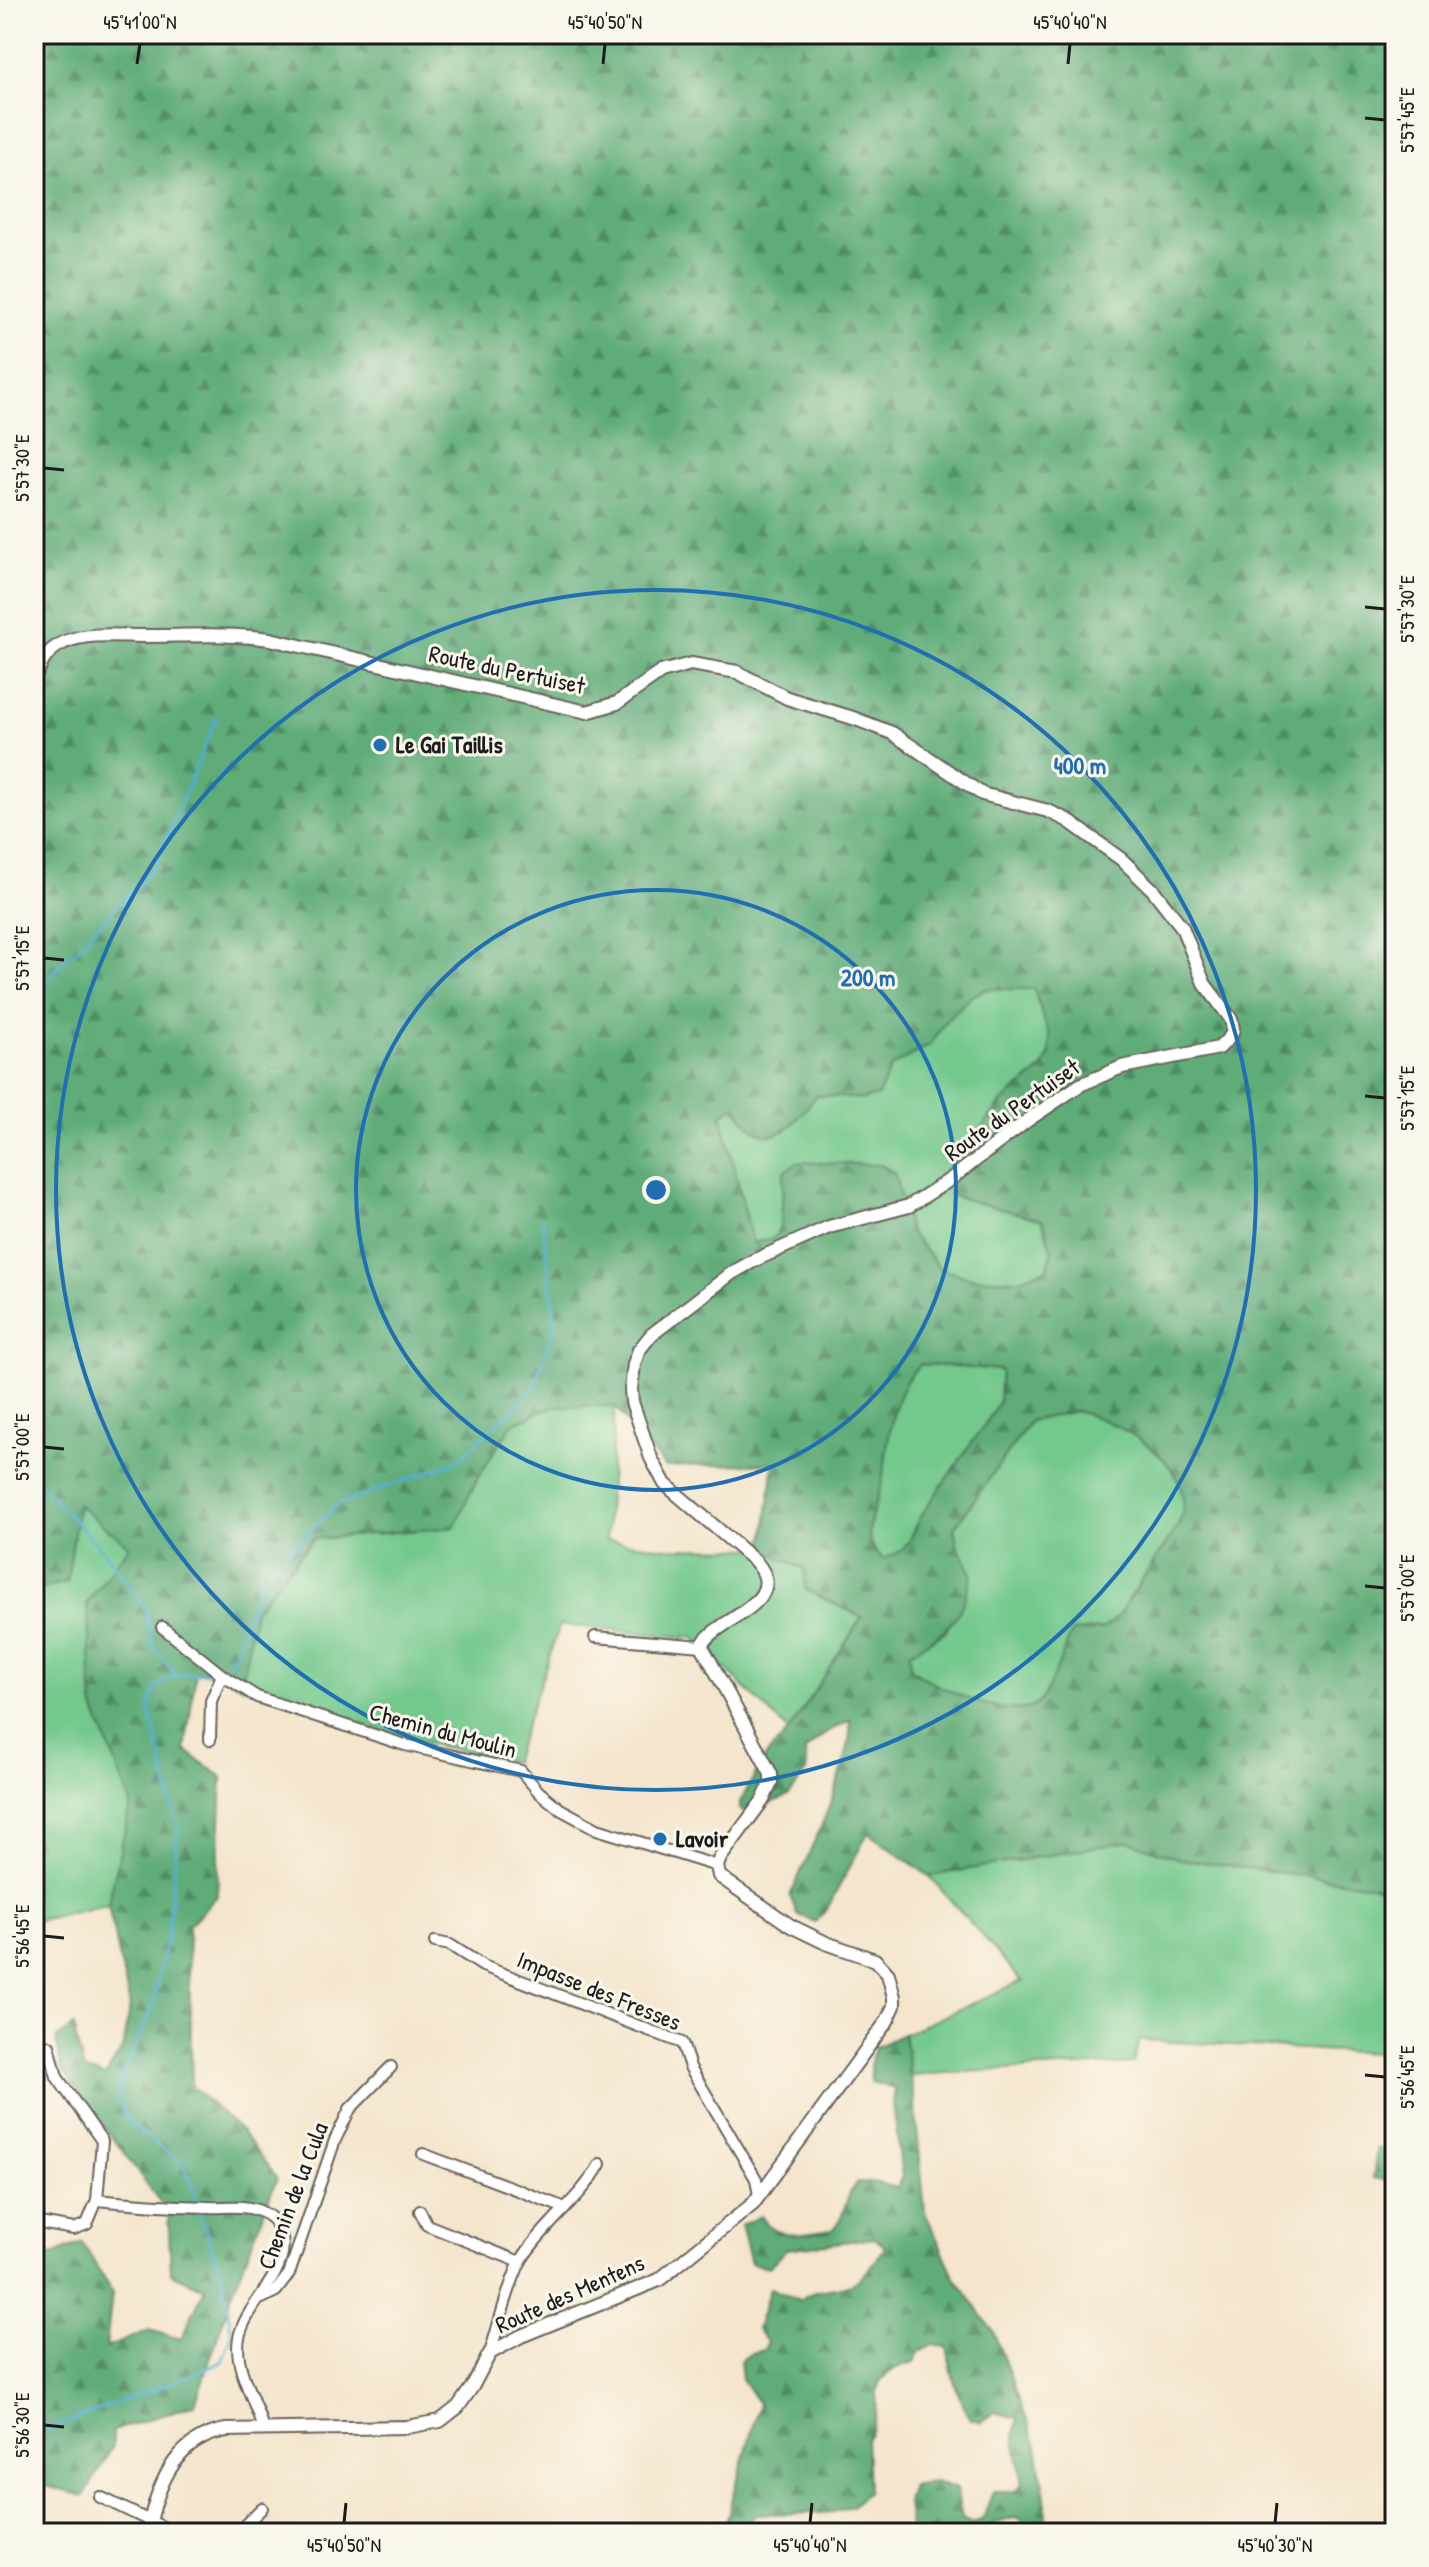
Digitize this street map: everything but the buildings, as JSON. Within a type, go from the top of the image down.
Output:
[{"type":"street","name":"Route du Pertuiset","points":[[34,679],[44,657],[53,649],[79,638],[115,636],[245,636],[270,639],[587,712],[617,703],[661,672],[691,664],[723,669],[748,676],[787,698],[892,733],[982,794],[1048,811],[1067,820],[1121,859],[1153,890],[1182,927],[1204,983],[1231,1019],[1231,1036],[1219,1048],[1122,1067],[1080,1085],[909,1206],[829,1227],[732,1273],[662,1325],[639,1350],[634,1364],[632,1402],[651,1458],[665,1484],[764,1571],[763,1591],[757,1600],[710,1635],[702,1646]]},
{"type":"street","name":"Chemin du Moulin","points":[[162,1627],[219,1672],[257,1697],[405,1745],[521,1771],[539,1792],[560,1809],[597,1829],[718,1871]]},
{"type":"street","points":[[595,1637],[702,1646],[771,1774],[771,1783],[763,1800],[725,1849],[718,1871]]},
{"type":"street","points":[[210,1740],[211,1701],[219,1672]]},
{"type":"street","name":"Route des Mentens","points":[[153,2527],[153,2508],[175,2459],[189,2444],[213,2432],[407,2427],[440,2421],[458,2407],[490,2353],[534,2331],[659,2280],[743,2213],[759,2196],[887,2021],[894,2006],[894,1989],[888,1974],[875,1960],[826,1943],[791,1926],[718,1871]]},
{"type":"street","name":"Impasse des Fresses","points":[[435,1942],[450,1945],[483,1966],[682,2043],[690,2067],[756,2179],[759,2196]]},
{"type":"street","points":[[34,2045],[49,2046],[57,2077],[102,2141],[97,2200],[87,2224],[74,2229],[34,2222]]},
{"type":"street","name":"Chemin de la Cula","points":[[260,2299],[276,2291],[289,2274],[335,2140],[350,2109],[391,2067]]},
{"type":"street","points":[[423,2154],[565,2208]]},
{"type":"street","points":[[490,2353],[520,2262],[547,2227],[589,2184],[600,2164]]},
{"type":"street","points":[[97,2200],[139,2205],[241,2207],[267,2215],[279,2229],[284,2246],[281,2261],[243,2327],[238,2346],[244,2378],[263,2430]]},
{"type":"street","points":[[420,2211],[427,2225],[520,2262]]},
{"type":"street","points":[[100,2497],[153,2527],[175,2533]]},
{"type":"street","points":[[237,2533],[262,2508]]},
{"type":"green space","points":[[34,34],[1395,34],[1395,1893],[1372,1885],[1180,1859],[1129,1841],[929,1876],[868,1833],[827,1909],[815,1922],[797,1914],[790,1896],[838,1783],[850,1737],[850,1720],[827,1732],[805,1751],[807,1772],[789,1795],[747,1814],[740,1810],[740,1802],[768,1753],[789,1731],[862,1617],[806,1590],[804,1569],[763,1549],[774,1463],[665,1467],[614,1406],[554,1406],[512,1424],[477,1479],[454,1527],[313,1539],[255,1610],[241,1686],[222,1675],[196,1672],[185,1750],[222,1777],[217,1896],[188,1926],[192,2087],[242,2132],[277,2178],[232,2294],[195,2404],[113,2431],[113,2446],[84,2496],[34,2483],[34,2244],[51,2256],[82,2242],[112,2293],[106,2348],[149,2330],[181,2339],[205,2288],[171,2273],[168,2213],[62,2069],[56,2039],[73,2026],[84,2070],[105,2076],[122,2049],[130,2006],[108,1905],[131,1803],[93,1705],[87,1603],[129,1546],[78,1505],[67,1582],[36,1590],[34,1628]],"holes":[[[986,989],[1034,989],[1050,1038],[1050,1054],[1042,1069],[1002,1102],[948,1170],[950,1195],[1042,1220],[1052,1251],[1048,1268],[1018,1280],[971,1278],[940,1269],[909,1231],[894,1172],[880,1165],[797,1162],[784,1172],[781,1224],[775,1238],[753,1243],[721,1115],[734,1107],[756,1131],[774,1135],[791,1125],[817,1095],[863,1099],[878,1096],[891,1067],[931,1044],[947,1019],[972,996]],[[920,1364],[1001,1370],[999,1401],[922,1514],[909,1542],[898,1553],[883,1559],[871,1545],[869,1528],[881,1486],[892,1421],[901,1391]],[[1075,1411],[1115,1425],[1155,1451],[1170,1467],[1180,1485],[1183,1505],[1178,1526],[1115,1620],[1102,1629],[1072,1632],[1041,1700],[1030,1707],[1015,1709],[976,1701],[937,1685],[911,1668],[910,1653],[935,1637],[958,1614],[972,1574],[957,1544],[954,1528],[1030,1421]]]},
{"type":"green space","points":[[986,989],[1034,989],[1050,1038],[1050,1053],[1042,1069],[1002,1102],[948,1170],[950,1195],[1042,1220],[1052,1252],[1048,1268],[1018,1280],[971,1278],[940,1269],[909,1231],[894,1172],[784,1172],[781,1224],[775,1238],[752,1243],[721,1115],[734,1107],[755,1131],[785,1131],[817,1095],[863,1099],[891,1067],[931,1044],[947,1019],[972,996]]},
{"type":"green space","points":[[920,1364],[1001,1370],[999,1401],[922,1514],[909,1542],[898,1553],[884,1559],[870,1542],[870,1522],[881,1486],[896,1406],[909,1377]]},
{"type":"green space","points":[[554,1406],[615,1406],[606,1540],[666,1548],[763,1549],[804,1569],[806,1590],[862,1617],[789,1731],[694,1638],[560,1625],[513,1762],[409,1739],[241,1686],[255,1610],[313,1539],[454,1527],[477,1479],[512,1424]]},
{"type":"green space","points":[[1075,1411],[1115,1425],[1136,1437],[1170,1467],[1180,1485],[1183,1505],[1178,1526],[1115,1620],[1102,1629],[1072,1632],[1041,1701],[1030,1708],[1015,1710],[976,1701],[936,1685],[910,1668],[910,1653],[946,1631],[972,1574],[957,1544],[954,1528],[1030,1421]]},
{"type":"green space","points":[[78,1504],[130,1546],[93,1705],[131,1803],[108,1905],[34,1921],[34,1848],[38,1842],[34,1839],[36,1590],[67,1582]]},
{"type":"green space","points":[[1129,1841],[1180,1859],[1372,1885],[1395,1893],[1395,2061],[1374,2053],[1139,2040],[1133,2063],[910,2075],[904,2034],[1022,1981],[929,1876]]},
{"type":"green space","points":[[904,2034],[915,2105],[925,2212],[954,2276],[993,2331],[1037,2446],[1046,2503],[1045,2533],[1027,2533],[1025,2524],[1018,2517],[963,2533],[905,2533],[910,2529],[907,2502],[912,2485],[935,2481],[956,2489],[962,2519],[972,2524],[983,2519],[993,2491],[1015,2491],[1023,2484],[1014,2434],[1018,2418],[994,2412],[981,2422],[971,2419],[958,2393],[947,2347],[933,2345],[919,2352],[915,2362],[896,2368],[885,2376],[879,2385],[876,2416],[866,2439],[868,2491],[852,2506],[829,2513],[756,2514],[736,2533],[726,2522],[759,2404],[742,2379],[740,2361],[764,2350],[767,2342],[757,2329],[770,2288],[799,2300],[814,2292],[848,2285],[864,2275],[885,2247],[875,2238],[786,2249],[769,2267],[751,2263],[741,2225],[761,2216],[768,2225],[783,2234],[832,2230],[857,2182],[874,2182],[898,2188],[902,2177],[893,2103],[895,2089],[871,2082],[870,2066],[875,2047]]},
{"type":"green space","points":[[1377,2148],[1395,2151],[1395,2182],[1373,2178]]},
{"type":"waterway","points":[[34,993],[154,868],[217,717]]},
{"type":"waterway","points":[[220,1670],[234,1658],[260,1580],[335,1506],[457,1461],[533,1390],[555,1324],[542,1218]]},
{"type":"waterway","points":[[34,1478],[105,1553],[145,1607],[153,1646],[177,1675],[157,1686],[149,1707],[178,1829],[168,1931],[152,2008],[117,2096],[128,2122],[186,2167],[196,2200]]},
{"type":"waterway","points":[[177,1675],[213,1672]]},
{"type":"waterway","points":[[34,2437],[222,2362],[232,2335],[223,2281],[199,2212]]},
{"type":"place","name":"Le Gai Taillis","points":[[380,745]]},
{"type":"place","name":"Lavoir","points":[[660,1839]]}]
